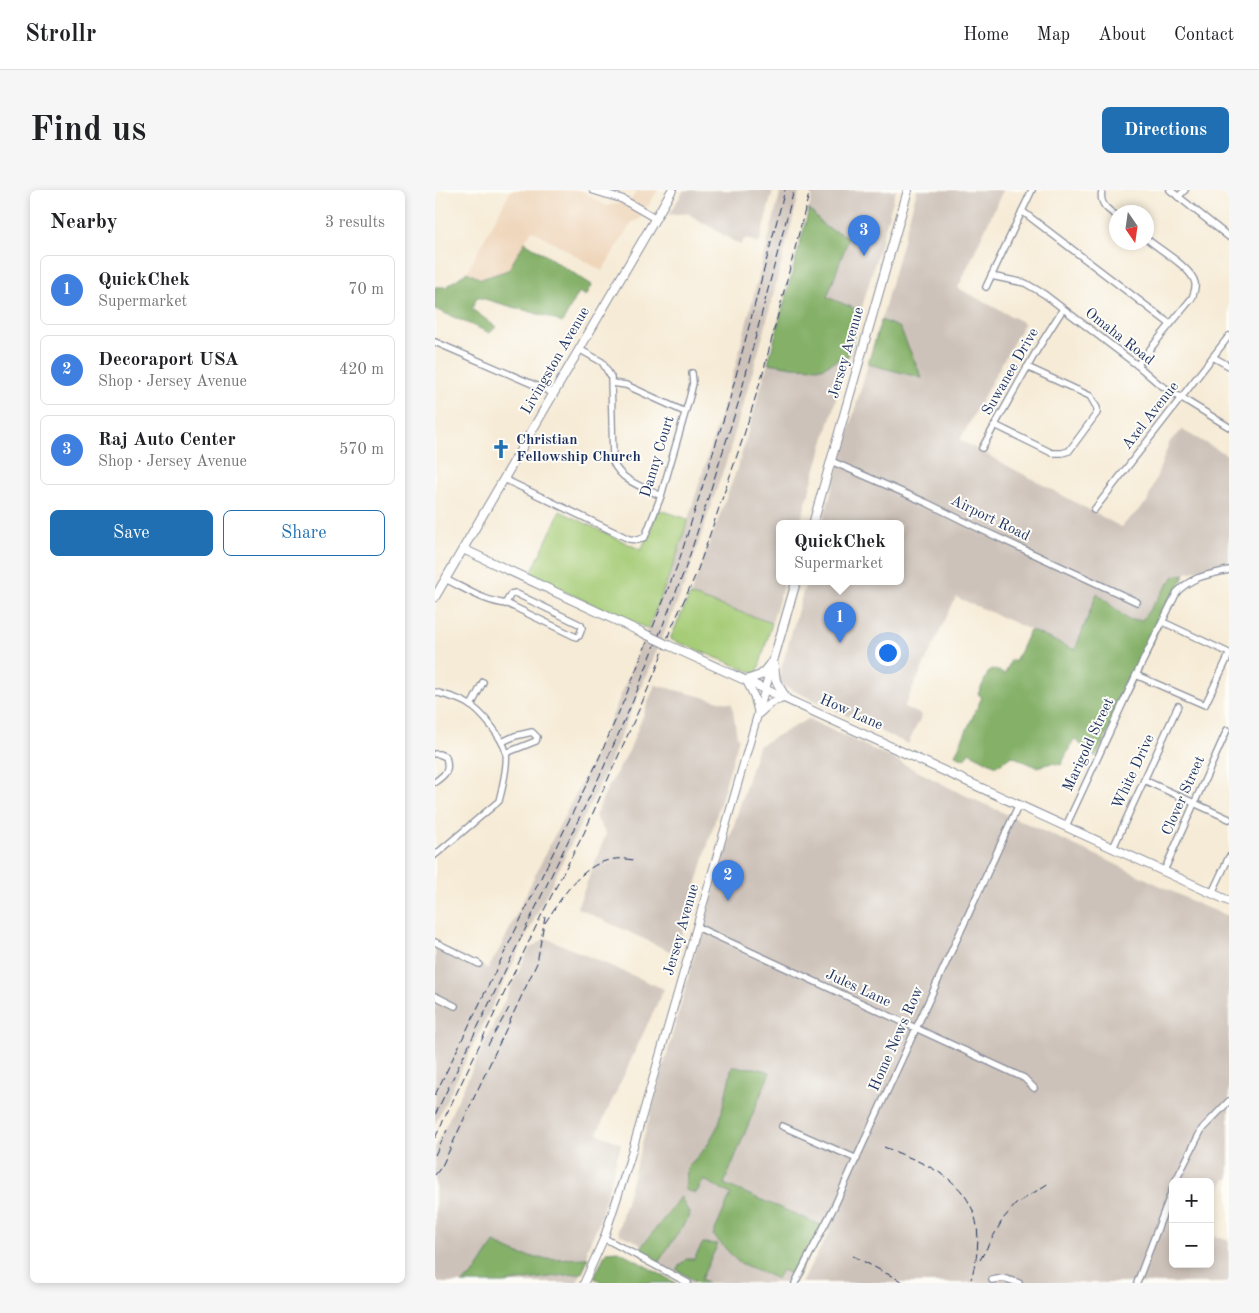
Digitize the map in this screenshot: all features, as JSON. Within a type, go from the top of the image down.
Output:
[{"type":"main road","name":"Livingston Avenue","points":[[435,597],[672,190]]},
{"type":"main road","name":"Jersey Avenue","points":[[814,520],[908,190]]},
{"type":"main road","name":"How Lane","points":[[463,549],[1229,901]]},
{"type":"main road","name":"Jersey Avenue","points":[[765,689],[795,585]]},
{"type":"main road","points":[[745,680],[761,675],[773,660]]},
{"type":"main road","points":[[773,660],[776,681],[786,698]]},
{"type":"street","points":[[593,190],[622,199],[655,218]]},
{"type":"street","points":[[986,287],[1032,190]]},
{"type":"street","points":[[1101,190],[1100,198],[1105,208],[1109,211]]},
{"type":"street","points":[[1170,190],[1229,237]]},
{"type":"street","points":[[1178,197],[1185,190]]},
{"type":"street","points":[[1022,211],[1170,324]]},
{"type":"street","points":[[1137,365],[1192,298],[1195,290],[1191,273],[1154,244]]},
{"type":"street","name":"Omaha Road","points":[[991,276],[1025,283],[1044,294],[1159,384],[1229,427]]},
{"type":"street","name":"Suwanee Drive","points":[[982,448],[1027,367],[1063,309]]},
{"type":"street","name":"Axel Avenue","points":[[1094,510],[1229,336]]},
{"type":"street","points":[[435,342],[553,393]]},
{"type":"street","points":[[579,349],[602,362],[611,377],[613,462],[617,472],[661,496]]},
{"type":"street","points":[[1213,357],[1229,366]]},
{"type":"street","points":[[995,425],[1052,453],[1066,452],[1097,414],[1097,408],[1090,396],[1027,367]]},
{"type":"street","name":"Danny Court","points":[[503,479],[629,539],[638,540],[645,537],[661,496],[693,383],[692,373]]},
{"type":"street","points":[[612,384],[627,385],[685,412]]},
{"type":"street","name":"Airport Road","points":[[831,461],[927,503],[1137,602]]},
{"type":"street","name":"Marigold Street","points":[[1066,826],[1177,592],[1195,578],[1229,570]]},
{"type":"street","points":[[445,579],[493,602],[505,604],[576,637],[579,636],[582,628],[581,625],[515,593],[511,594],[505,604]]},
{"type":"street","points":[[1136,675],[1205,705],[1229,654],[1163,622]]},
{"type":"street","points":[[745,680],[755,696],[758,715]]},
{"type":"street","points":[[471,706],[483,682]]},
{"type":"street","name":"Jersey Avenue","points":[[584,1283],[604,1238],[629,1162],[765,689]]},
{"type":"street","points":[[435,692],[468,704],[483,716],[502,742],[506,753],[503,790],[499,801],[435,855]]},
{"type":"street","points":[[758,715],[770,703],[786,698]]},
{"type":"street","name":"White Drive","points":[[1113,848],[1178,706]]},
{"type":"street","name":"Clover Street","points":[[1164,871],[1227,730]]},
{"type":"street","points":[[502,742],[515,736],[532,732],[537,737],[536,741],[532,744],[506,753]]},
{"type":"street","points":[[435,754],[445,757],[448,765],[445,774],[435,782]]},
{"type":"street","points":[[1144,780],[1229,819]]},
{"type":"street","name":"Home News Row","points":[[795,1283],[857,1159],[1019,804]]},
{"type":"street","points":[[1212,893],[1229,857]]},
{"type":"street","name":"Jules Lane","points":[[697,927],[1024,1078],[1034,1088]]},
{"type":"street","points":[[435,942],[479,964]]},
{"type":"street","points":[[435,996],[455,1006]]},
{"type":"street","points":[[1177,1178],[1202,1129],[1229,1101]]},
{"type":"street","points":[[782,1126],[857,1159]]},
{"type":"street","points":[[1137,1283],[1169,1199]]},
{"type":"street","points":[[604,1238],[688,1283]]},
{"type":"street","points":[[992,1280],[1003,1278],[1019,1283]]},
{"type":"shaded area","points":[[511,190],[581,190],[606,206],[630,201],[638,190],[658,190],[640,219],[632,222],[602,271],[532,230],[508,270],[481,279],[467,272]]},
{"type":"shaded area","points":[[684,190],[773,190],[759,244],[746,238],[740,245],[687,213],[669,215]]},
{"type":"shaded area","points":[[781,190],[800,190],[762,339],[728,456],[683,589],[600,784],[435,1124],[435,943],[488,969],[503,943],[547,850],[588,770],[616,707],[677,555],[735,368]]},
{"type":"shaded area","points":[[813,190],[896,190],[861,311],[827,297],[849,237],[825,227],[809,209]]},
{"type":"shaded area","points":[[917,190],[1003,190],[958,288],[1024,323],[960,440],[1121,527],[1147,502],[1170,441],[1182,430],[1229,456],[1229,563],[1174,576],[1142,620],[1128,620],[1076,650],[956,597],[904,707],[922,715],[908,744],[777,683],[805,585],[904,585],[904,520],[823,520],[868,364],[921,378],[900,328],[881,320]]},
{"type":"shaded area","points":[[845,356],[848,357],[801,520],[776,520],[776,585],[783,585],[772,623],[690,595],[738,466],[768,363],[793,367],[822,368]]},
{"type":"shaded area","points":[[655,685],[732,704],[737,737],[739,738],[676,954],[577,908],[606,834],[595,816],[608,787],[629,751]]},
{"type":"shaded area","points":[[808,719],[892,758],[960,793],[1200,905],[1229,916],[1229,1179],[1225,1179],[1214,1200],[1214,1178],[1169,1178],[1169,1268],[1214,1268],[1214,1235],[1229,1241],[1229,1283],[801,1283],[830,1231],[823,1226],[724,1184],[769,1072],[755,1068],[732,1067],[719,1124],[706,1147],[687,1168],[731,1194],[777,1279],[782,1270],[795,1276],[791,1283],[686,1283],[656,1267],[690,1215],[681,1197],[642,1246],[632,1239],[620,1235],[618,1230],[700,936],[758,746]]},
{"type":"shaded area","points":[[546,938],[664,989],[597,1133],[621,1144],[598,1225],[587,1249],[588,1258],[545,1259],[521,1255],[494,1243],[473,1275],[462,1283],[435,1283],[435,1148],[529,949]]},
{"type":"shaded area","points":[[582,1273],[576,1283],[503,1283],[534,1280]]},
{"type":"green space","points":[[809,209],[825,227],[849,237],[827,297],[861,311],[848,357],[845,356],[822,368],[793,367],[768,363]]},
{"type":"green space","points":[[525,242],[592,285],[586,296],[579,292],[562,323],[549,317],[477,297],[472,309],[496,327],[490,333],[435,309],[435,287],[446,287],[467,272],[481,279],[508,270]]},
{"type":"green space","points":[[881,320],[900,328],[922,378],[868,364]]},
{"type":"green space","points":[[659,510],[688,519],[677,555],[648,629],[530,576],[560,511],[641,550]]},
{"type":"green space","points":[[1185,574],[1096,757],[1074,739],[1061,765],[1052,763],[1037,767],[1012,756],[996,766],[969,752],[965,759],[955,755],[982,697],[978,694],[989,671],[993,669],[1005,674],[1011,660],[1015,662],[1030,630],[1075,650],[1097,593],[1128,620],[1142,620],[1174,576]]},
{"type":"green space","points":[[690,595],[772,623],[757,674],[670,639]]},
{"type":"green space","points":[[732,1067],[755,1068],[770,1072],[724,1184],[823,1226],[797,1277],[782,1270],[777,1279],[738,1262],[713,1235],[731,1194],[704,1180],[696,1193],[685,1190],[687,1168],[706,1147],[719,1124]]},
{"type":"green space","points":[[681,1197],[690,1215],[658,1263],[640,1253],[642,1246]]},
{"type":"green space","points":[[494,1243],[521,1255],[545,1259],[588,1258],[582,1273],[503,1283],[462,1283],[473,1275]]},
{"type":"green space","points":[[703,1243],[718,1244],[701,1279],[709,1283],[697,1283],[676,1269],[686,1259],[694,1259]]},
{"type":"green space","points":[[619,1251],[676,1283],[604,1283],[594,1278],[606,1252]]},
{"type":"railway","points":[[435,1095],[596,765],[625,698],[679,561],[729,402],[785,190]]},
{"type":"railway","points":[[435,1115],[603,769],[633,701],[687,564],[738,404],[794,190]]},
{"type":"railway","points":[[435,1138],[542,914],[584,833],[697,572],[743,438],[764,369],[810,190]]},
{"type":"railway","points":[[545,923],[570,887],[591,868],[617,859],[633,860]]},
{"type":"railway","points":[[435,1175],[442,1166],[537,963],[545,917]]},
{"type":"railway","points":[[488,1045],[509,1008]]},
{"type":"railway","points":[[435,1155],[447,1130]]},
{"type":"railway","points":[[884,1147],[940,1173],[954,1183],[964,1195],[976,1220],[978,1234],[971,1279]]},
{"type":"railway","points":[[980,1260],[1003,1219],[1016,1204],[1049,1183]]},
{"type":"railway","points":[[853,1256],[905,1283]]},
{"type":"place","name":"Raj Auto Center","points":[[864,256]]},
{"type":"place","name":"Christian Fellowship Church","points":[[501,449]]},
{"type":"place","name":"QuickChek","points":[[840,643]]},
{"type":"place","name":"Decoraport USA","points":[[728,901]]}]
